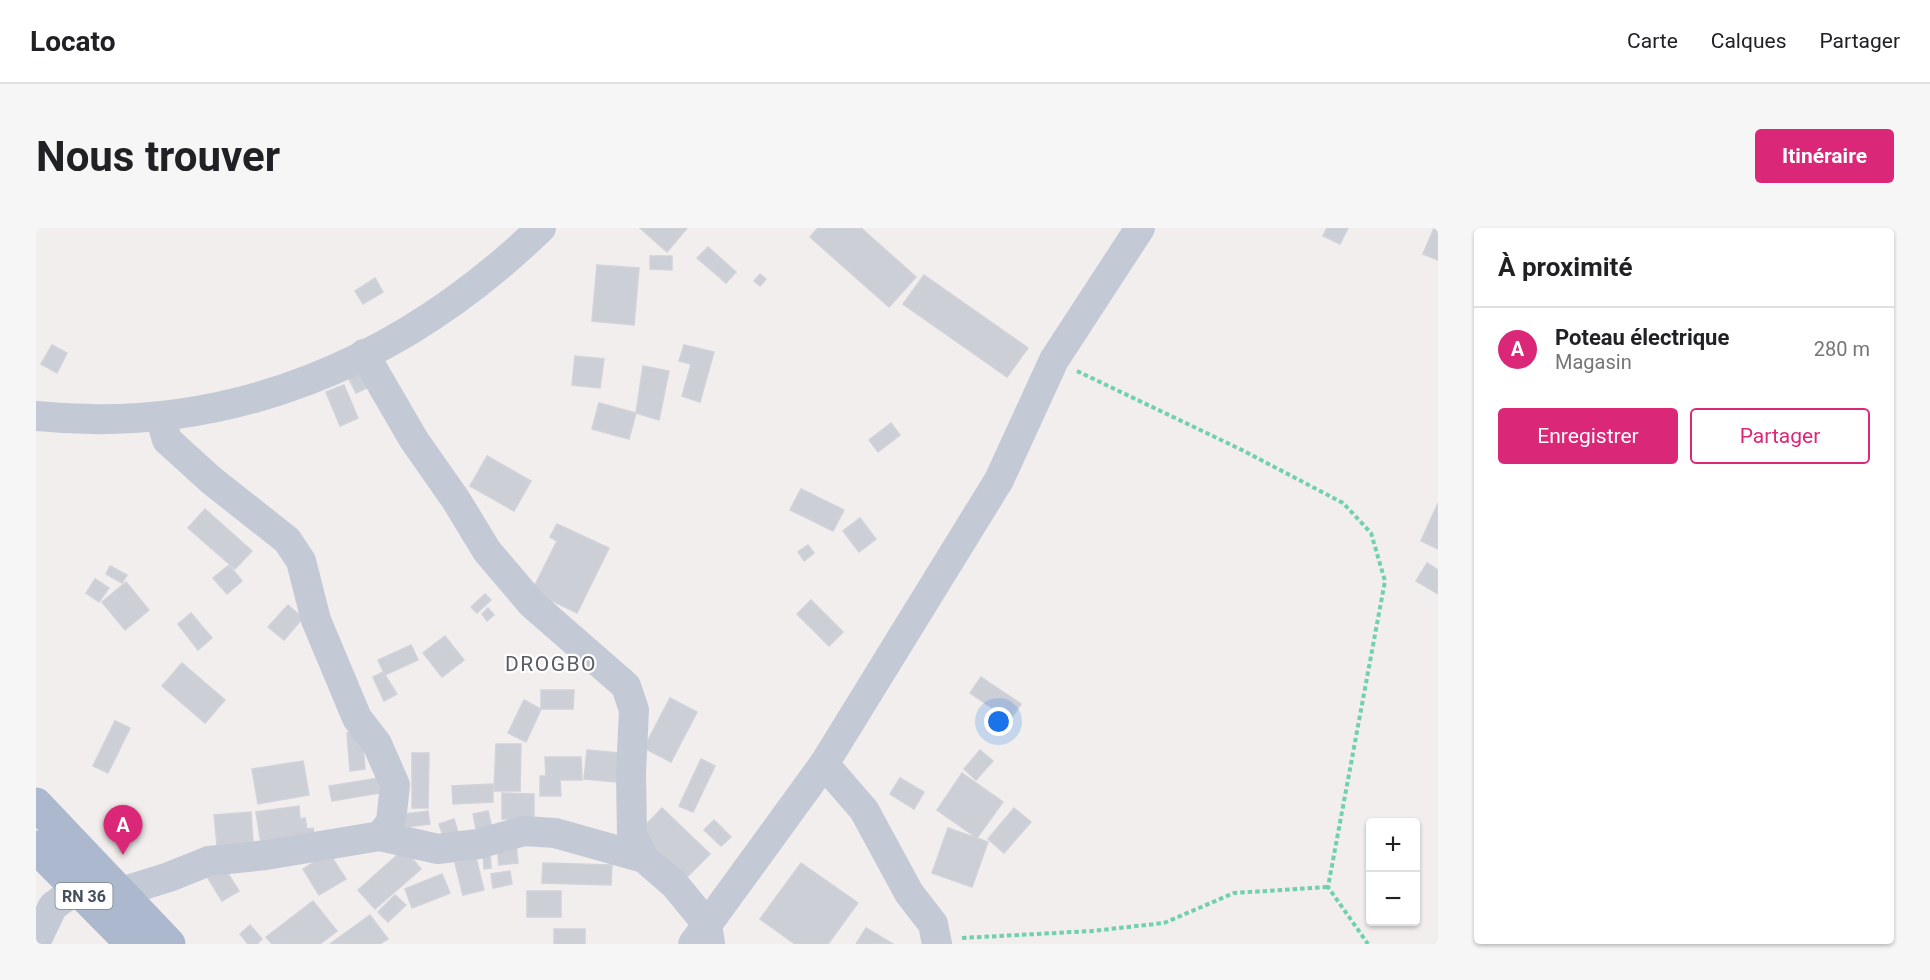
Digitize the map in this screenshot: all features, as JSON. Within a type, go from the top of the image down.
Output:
[{"type":"main road","name":"RN 36","points":[[36,804],[169,944]]},
{"type":"main road","name":"RN 36","points":[[36,847],[132,944]]},
{"type":"street","points":[[36,416],[68,419],[166,417],[241,404],[283,391],[364,354],[458,298],[503,265],[541,228]]},
{"type":"street","points":[[364,354],[414,440],[456,500],[487,551],[532,604],[626,686],[634,710],[631,773],[632,836],[644,858],[675,885],[703,937],[824,765],[999,480],[1054,360],[1140,228]]},
{"type":"street","points":[[166,417],[164,430],[167,440],[211,480],[287,540],[301,561],[316,620],[357,718],[377,744],[395,785],[391,822],[380,836]]},
{"type":"street","points":[[824,765],[864,810],[909,893],[935,934]]},
{"type":"street","points":[[121,892],[169,878],[209,861],[266,855],[308,846],[380,836],[438,849],[478,844],[524,831],[555,833],[644,858]]},
{"type":"street","points":[[36,941],[53,906],[77,889]]},
{"type":"path","points":[[1054,360],[1242,450],[1343,503],[1371,533],[1385,581],[1328,887],[1368,944]]},
{"type":"path","points":[[935,934],[965,940],[1092,931],[1164,923],[1234,893],[1328,887]]},
{"type":"building","points":[[640,228],[687,228],[667,252]]},
{"type":"building","points":[[818,228],[861,228],[916,277],[889,307],[810,237]]},
{"type":"building","points":[[1327,228],[1348,228],[1340,244],[1323,236]]},
{"type":"building","points":[[1434,228],[1438,228],[1438,260],[1423,254]]},
{"type":"building","points":[[708,247],[736,272],[726,283],[697,258]]},
{"type":"building","points":[[650,256],[672,256],[672,270],[650,269]]},
{"type":"building","points":[[597,265],[639,268],[634,325],[592,321]]},
{"type":"building","points":[[760,274],[766,279],[760,286],[754,281]]},
{"type":"building","points":[[924,275],[1028,348],[1007,377],[903,304]]},
{"type":"building","points":[[375,278],[383,292],[363,304],[355,291]]},
{"type":"building","points":[[52,345],[67,353],[57,373],[41,364]]},
{"type":"building","points":[[684,345],[714,352],[700,402],[682,396],[691,364],[679,361]]},
{"type":"building","points":[[575,356],[604,359],[600,388],[572,385]]},
{"type":"building","points":[[643,366],[669,371],[659,420],[636,413]]},
{"type":"building","points":[[363,370],[371,386],[356,393],[348,377]]},
{"type":"building","points":[[344,385],[358,418],[340,426],[326,392]]},
{"type":"building","points":[[599,403],[636,413],[629,439],[592,429]]},
{"type":"building","points":[[891,423],[900,435],[878,452],[869,440]]},
{"type":"building","points":[[487,456],[531,481],[514,511],[470,486]]},
{"type":"building","points":[[801,489],[844,510],[833,531],[790,510]]},
{"type":"building","points":[[1438,503],[1438,549],[1421,541]]},
{"type":"building","points":[[205,509],[252,551],[235,569],[188,528]]},
{"type":"building","points":[[860,518],[876,539],[859,552],[843,531]]},
{"type":"building","points":[[557,524],[609,548],[577,613],[532,591],[557,541],[550,537]]},
{"type":"building","points":[[808,545],[814,553],[804,561],[798,552]]},
{"type":"building","points":[[1427,563],[1438,570],[1438,594],[1416,581]]},
{"type":"building","points":[[229,565],[242,581],[227,594],[213,578]]},
{"type":"building","points":[[110,566],[127,575],[122,583],[106,574]]},
{"type":"building","points":[[95,579],[109,588],[99,602],[86,593]]},
{"type":"building","points":[[126,582],[149,610],[125,630],[102,602]]},
{"type":"building","points":[[485,594],[491,600],[477,613],[471,607]]},
{"type":"building","points":[[811,600],[843,632],[829,646],[797,614]]},
{"type":"building","points":[[288,605],[303,618],[284,640],[268,627]]},
{"type":"building","points":[[488,608],[494,615],[487,621],[482,614]]},
{"type":"building","points":[[191,613],[212,638],[198,650],[178,624]]},
{"type":"building","points":[[445,636],[464,660],[442,677],[423,653]]},
{"type":"building","points":[[411,645],[418,660],[385,675],[378,660]]},
{"type":"building","points":[[182,663],[225,700],[205,723],[162,686]]},
{"type":"building","points":[[383,672],[397,694],[384,701],[373,677]]},
{"type":"building","points":[[981,677],[1021,704],[1010,720],[970,693]]},
{"type":"building","points":[[541,690],[574,690],[573,709],[541,709]]},
{"type":"building","points":[[670,698],[697,712],[671,762],[644,748]]},
{"type":"building","points":[[524,700],[541,709],[526,742],[508,733]]},
{"type":"building","points":[[115,721],[130,728],[108,773],[93,766]]},
{"type":"building","points":[[362,731],[365,769],[350,771],[347,733]]},
{"type":"building","points":[[496,744],[521,744],[520,791],[494,791]]},
{"type":"building","points":[[587,750],[619,753],[616,782],[584,779]]},
{"type":"building","points":[[980,750],[993,761],[976,780],[964,769]]},
{"type":"building","points":[[412,753],[429,753],[428,808],[412,808]]},
{"type":"building","points":[[545,757],[581,757],[582,780],[560,780],[561,796],[540,796],[540,776],[546,776]]},
{"type":"building","points":[[701,759],[715,766],[693,812],[679,806]]},
{"type":"building","points":[[303,761],[309,795],[258,804],[252,769]]},
{"type":"building","points":[[962,773],[1003,802],[977,838],[937,810]]},
{"type":"building","points":[[378,778],[380,793],[332,801],[329,786]]},
{"type":"building","points":[[900,778],[924,792],[914,809],[890,794]]},
{"type":"building","points":[[493,784],[493,802],[453,804],[452,786]]},
{"type":"building","points":[[502,793],[534,794],[534,820],[502,819]]},
{"type":"building","points":[[299,806],[300,819],[305,818],[307,829],[313,828],[315,842],[262,850],[256,812]]},
{"type":"building","points":[[662,808],[710,854],[687,877],[639,832]]},
{"type":"building","points":[[1014,808],[1031,822],[1004,853],[988,839]]},
{"type":"building","points":[[428,811],[430,824],[406,827],[405,814]]},
{"type":"building","points":[[488,811],[494,836],[478,839],[473,814]]},
{"type":"building","points":[[251,812],[253,842],[217,845],[214,815]]},
{"type":"building","points":[[454,819],[460,839],[446,844],[439,824]]},
{"type":"building","points":[[714,820],[731,837],[721,846],[704,830]]},
{"type":"building","points":[[948,828],[988,842],[972,887],[932,873]]},
{"type":"building","points":[[516,843],[518,863],[499,865],[497,845]]},
{"type":"building","points":[[404,849],[421,869],[375,909],[358,890]]},
{"type":"building","points":[[483,850],[490,850],[491,868],[484,869]]},
{"type":"building","points":[[329,853],[346,879],[319,895],[303,869]]},
{"type":"building","points":[[476,858],[484,890],[463,895],[455,863]]},
{"type":"building","points":[[543,863],[612,865],[611,885],[542,883]]},
{"type":"building","points":[[801,863],[858,903],[828,944],[795,944],[760,919]]},
{"type":"building","points":[[222,864],[239,891],[222,901],[206,875]]},
{"type":"building","points":[[510,871],[512,884],[493,888],[491,874]]},
{"type":"building","points":[[442,874],[450,893],[412,908],[405,889]]},
{"type":"building","points":[[527,891],[561,891],[561,917],[527,917]]},
{"type":"building","points":[[395,895],[406,905],[388,922],[378,912]]},
{"type":"building","points":[[313,901],[337,931],[320,944],[272,944],[266,937]]},
{"type":"building","points":[[370,915],[388,939],[380,944],[330,944]]},
{"type":"building","points":[[250,925],[262,939],[257,944],[248,944],[240,934]]},
{"type":"building","points":[[866,928],[893,944],[856,944]]},
{"type":"building","points":[[554,929],[585,929],[585,944],[554,944]]},
{"type":"place","name":"Poteau électrique","points":[[123,855]]},
{"type":"district","name":"DROGBO","points":[[551,664]]}]
